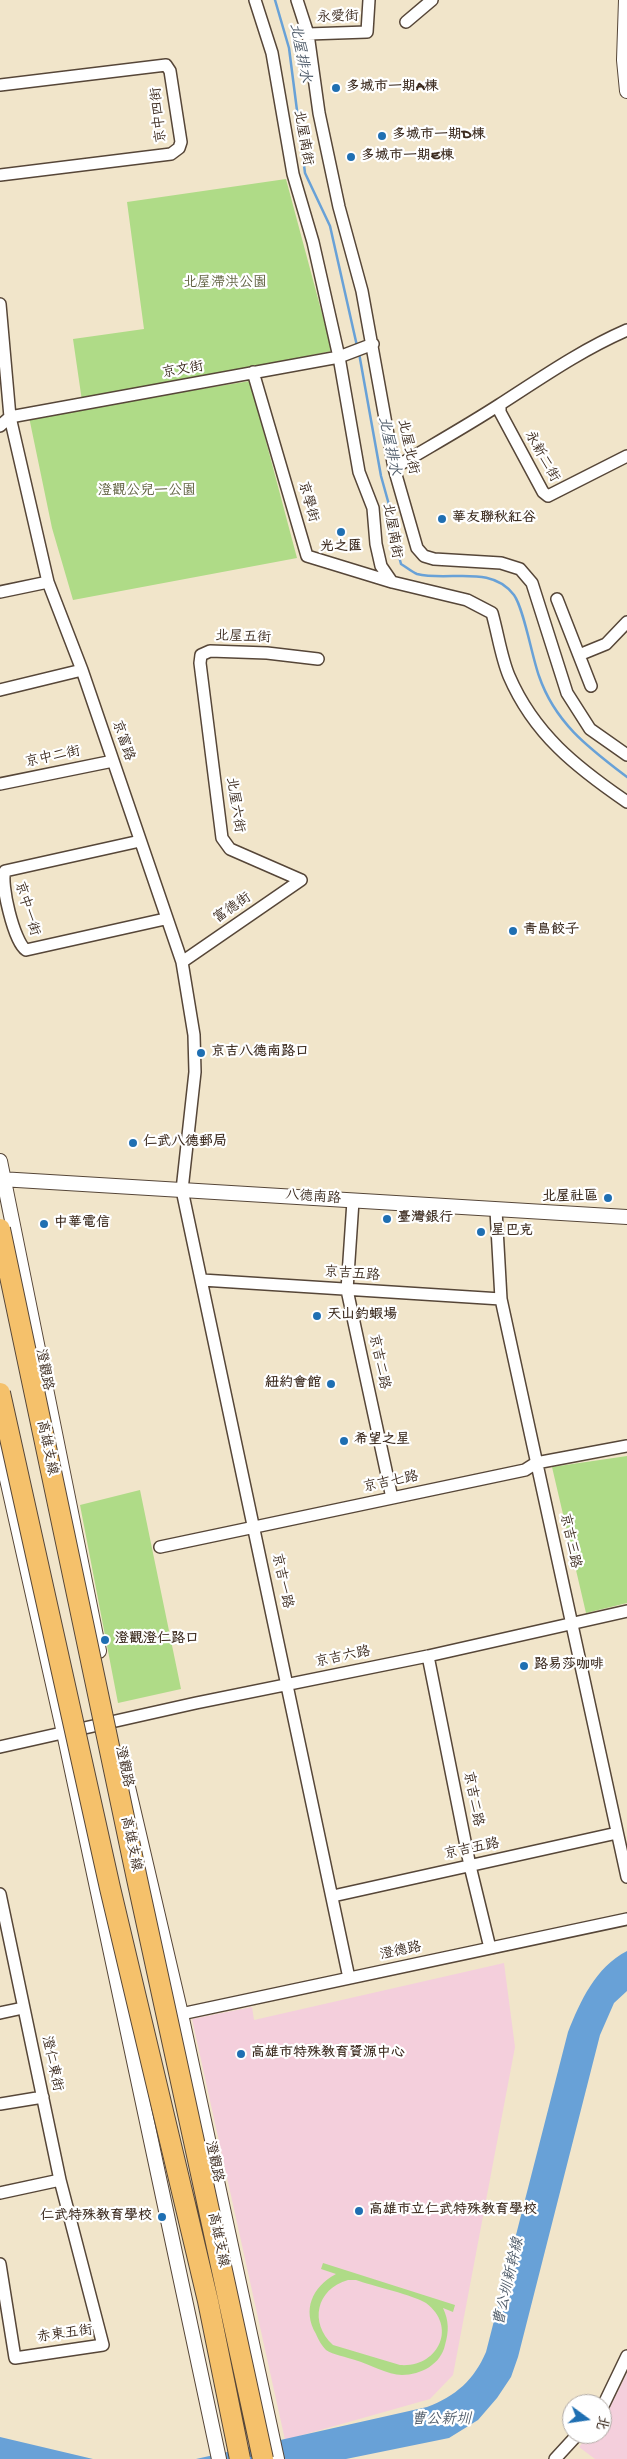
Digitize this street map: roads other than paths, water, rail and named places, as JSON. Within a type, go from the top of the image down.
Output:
[{"type":"highway","name":"高雄支線","points":[[0,1229],[137,1879],[269,2451]]},
{"type":"highway","name":"高雄支線","points":[[0,1393],[110,1888],[208,2301],[240,2459]]},
{"type":"street","name":"北屋南街","points":[[255,0],[272,53],[293,174],[313,242],[342,356],[359,472],[373,508],[376,544],[381,566],[392,582]]},
{"type":"street","name":"北屋北街","points":[[297,0],[308,34],[319,113],[339,207],[362,291],[368,346],[394,468],[417,548],[424,556],[434,559],[501,563],[520,569],[532,583],[566,693],[590,729],[627,755]]},
{"type":"street","name":"永愛街","points":[[308,34],[366,32],[369,0]]},
{"type":"street","points":[[406,22],[432,0]]},
{"type":"street","points":[[626,0],[624,60],[627,91]]},
{"type":"street","name":"京中四街","points":[[0,86],[166,65],[170,71],[181,142],[179,148],[171,154],[0,175]]},
{"type":"street","name":"京富路","points":[[0,304],[10,417],[48,582],[82,670],[165,919],[182,962],[194,1035],[195,1072],[182,1190]]},
{"type":"street","points":[[394,468],[500,405],[573,357],[599,342],[627,330]]},
{"type":"street","name":"京文街","points":[[10,417],[342,356],[368,346]]},
{"type":"street","name":"京學街","points":[[253,372],[307,556],[392,582]]},
{"type":"street","name":"永新二街","points":[[500,405],[500,412],[542,492],[548,496],[627,456]]},
{"type":"street","points":[[0,426],[10,417]]},
{"type":"street","points":[[0,592],[48,582]]},
{"type":"street","points":[[392,582],[467,600],[492,613],[508,675],[530,715],[563,755],[627,802]]},
{"type":"street","points":[[557,600],[591,686]]},
{"type":"street","points":[[579,655],[606,644],[623,625]]},
{"type":"street","name":"北屋五街","points":[[210,747],[200,663],[201,655],[210,651],[267,653],[318,659]]},
{"type":"street","points":[[0,690],[82,670]]},
{"type":"street","name":"北屋六街","points":[[210,747],[222,838],[230,849],[301,880]]},
{"type":"street","name":"京中二街","points":[[0,784],[113,760]]},
{"type":"street","name":"京中一街","points":[[140,841],[5,871],[2,876],[2,883],[17,940],[26,950],[165,919]]},
{"type":"street","name":"富德街","points":[[182,962],[301,880]]},
{"type":"street","name":"澄觀路","points":[[0,1161],[2,1179],[113,1722],[181,2014],[269,2451],[277,2459]]},
{"type":"street","name":"八德南路","points":[[2,1179],[627,1217]]},
{"type":"street","name":"京吉一路","points":[[182,1190],[349,1978]]},
{"type":"street","name":"京吉二路","points":[[353,1201],[347,1290],[392,1498]]},
{"type":"street","name":"京吉三路","points":[[496,1210],[501,1299],[627,1877]]},
{"type":"street","name":"京吉五路","points":[[202,1280],[501,1299]]},
{"type":"street","name":"京吉七路","points":[[160,1547],[525,1470],[536,1463],[627,1446]]},
{"type":"street","points":[[0,1448],[64,1733],[219,2456]]},
{"type":"street","name":"京吉六路","points":[[0,1747],[428,1656],[571,1622],[627,1611]]},
{"type":"street","name":"京吉二路","points":[[428,1656],[470,1866],[490,1948]]},
{"type":"street","name":"京吉五路","points":[[333,1896],[617,1833]]},
{"type":"street","name":"澄仁東街","points":[[0,1894],[60,2180]]},
{"type":"street","name":"澄德路","points":[[181,2014],[627,1919]]},
{"type":"street","points":[[0,2013],[23,2008]]},
{"type":"street","points":[[0,2104],[43,2097]]},
{"type":"street","points":[[0,2193],[60,2180]]},
{"type":"street","name":"赤東五街","points":[[0,2264],[4,2309],[15,2358],[103,2345],[60,2180]]},
{"type":"street","points":[[609,2394],[627,2356]]},
{"type":"street","points":[[555,2459],[569,2444]]},
{"type":"water","name":"曹公新圳","points":[[627,1951],[627,1991],[614,2003],[600,2035],[518,2357],[511,2377],[497,2398],[478,2420],[449,2438],[346,2459],[196,2459],[427,2407],[447,2398],[470,2379],[486,2352],[568,2032],[590,1986],[606,1966]]},
{"type":"water","points":[[0,2437],[93,2459],[0,2459]]},
{"type":"waterway","name":"北屋排水","points":[[275,0],[289,48],[305,173],[330,226],[357,346]]},
{"type":"waterway","name":"北屋排水","points":[[359,353],[381,476],[391,512],[393,534],[401,564],[417,574],[482,577],[494,580],[505,586],[518,602],[539,676],[554,708],[587,745],[627,777]]},
{"type":"place","name":"多城市一期A棟","points":[[336,88]]},
{"type":"place","name":"多城市一期D棟","points":[[382,136]]},
{"type":"place","name":"多城市一期E棟","points":[[351,157]]},
{"type":"place","name":"華友聯秋紅谷","points":[[442,519]]},
{"type":"place","name":"光之匯","points":[[341,532]]},
{"type":"place","name":"青島餃子","points":[[513,931]]},
{"type":"place","name":"京吉八德南路口","points":[[201,1053]]},
{"type":"place","name":"仁武八德郵局","points":[[133,1143]]},
{"type":"place","name":"北屋社區","points":[[608,1198]]},
{"type":"place","name":"臺灣銀行","points":[[387,1219]]},
{"type":"place","name":"中華電信","points":[[44,1224]]},
{"type":"place","name":"星巴克","points":[[481,1232]]},
{"type":"place","name":"天山釣蝦場","points":[[317,1316]]},
{"type":"place","name":"紐約會館","points":[[331,1384]]},
{"type":"place","name":"希望之星","points":[[344,1441]]},
{"type":"place","name":"澄觀澄仁路口","points":[[105,1640]]},
{"type":"place","name":"路易莎咖啡","points":[[524,1666]]},
{"type":"place","name":"高雄市特殊教育資源中心","points":[[241,2054]]},
{"type":"place","name":"高雄市立仁武特殊教育學校","points":[[359,2211]]},
{"type":"place","name":"仁武特殊教育學校","points":[[162,2217]]},
{"type":"park label","name":"北屋滯洪公園","points":[[225,284]]},
{"type":"park label","name":"澄觀公兒一公園","points":[[147,492]]},
{"type":"water label","name":"曹公圳新幹線","points":[[510,2282]]}]
